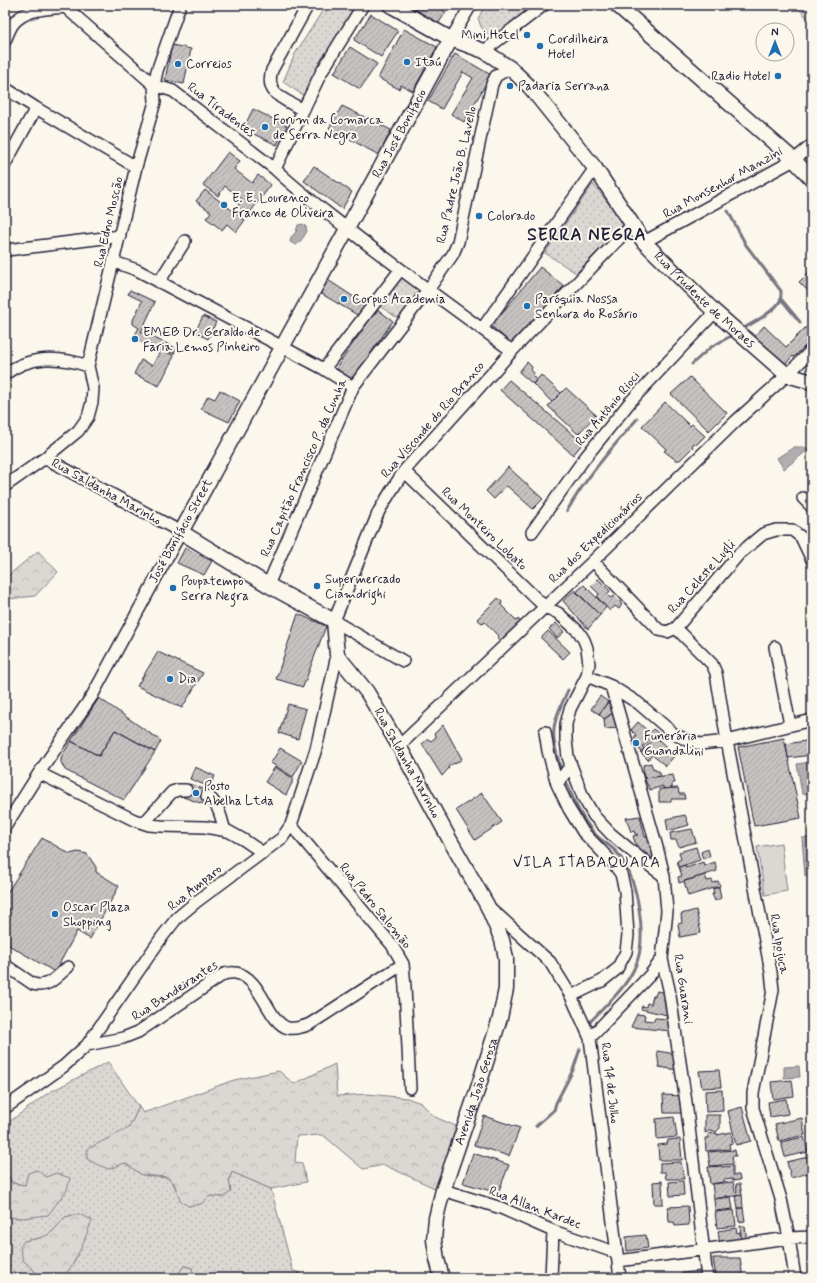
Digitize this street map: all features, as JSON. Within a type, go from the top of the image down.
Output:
[{"type":"main road","name":"Rua Prudente de Moraes","points":[[390,5],[451,38],[484,51],[510,68],[530,87],[595,168],[644,242],[715,312],[787,375]]},
{"type":"main road","points":[[617,5],[794,160],[812,179]]},
{"type":"main road","name":"Rua José Bonifácio","points":[[347,228],[451,38]]},
{"type":"main road","name":"José Bonifácio Street","points":[[181,532],[347,228]]},
{"type":"main road","points":[[787,375],[812,382]]},
{"type":"main road","name":"Rua Saldanha Marinho","points":[[181,532],[268,585],[334,620]]},
{"type":"main road","points":[[334,620],[337,654]]},
{"type":"main road","name":"Rua Saldanha Marinho","points":[[337,654],[367,692],[399,746],[487,905]]},
{"type":"main road","name":"Avenida João Gerosa","points":[[442,1278],[434,1240],[436,1218],[443,1190],[489,1055],[500,1018],[506,989],[506,958],[502,940],[487,905]]},
{"type":"street","name":"Rua Edno Moscão","points":[[88,366],[136,167],[155,102],[154,85],[157,72],[180,5]]},
{"type":"street","points":[[303,110],[276,94],[271,88],[270,77],[272,70],[308,5]]},
{"type":"street","points":[[275,169],[321,72],[363,5]]},
{"type":"street","points":[[451,38],[471,5]]},
{"type":"street","points":[[484,51],[544,5]]},
{"type":"street","name":"Rua Tiradentes","points":[[65,6],[154,85],[173,91],[275,169],[400,270],[428,290]]},
{"type":"street","points":[[5,41],[13,24],[22,16],[34,11],[65,6]]},
{"type":"street","name":"Rua Padre João B. Lavello","points":[[428,290],[453,254],[458,242],[493,80],[500,73],[510,68]]},
{"type":"street","points":[[5,88],[136,167]]},
{"type":"street","points":[[5,164],[36,108]]},
{"type":"street","name":"Rua Monsenhor Manzini","points":[[644,242],[794,160],[812,145]]},
{"type":"street","points":[[482,329],[595,168]]},
{"type":"street","name":"Rua Visconde do Rio Branco","points":[[334,620],[379,511],[404,471],[512,351],[633,224]]},
{"type":"street","points":[[7,250],[120,236]]},
{"type":"street","points":[[159,282],[185,241]]},
{"type":"street","points":[[114,262],[137,270],[324,369],[353,388]]},
{"type":"street","points":[[324,369],[400,270]]},
{"type":"street","points":[[428,290],[512,351]]},
{"type":"street","name":"Rua Capitão Francisco P. da Cunha","points":[[268,585],[353,388],[428,290]]},
{"type":"street","name":"Rua Antônio Rioci","points":[[532,532],[584,459],[630,402],[715,312]]},
{"type":"street","name":"Rua dos Expedicionários","points":[[399,746],[593,561],[736,421],[787,375],[812,350]]},
{"type":"street","points":[[5,374],[13,368],[29,362],[50,358],[73,361],[88,366],[93,388],[92,402],[88,417],[78,431],[45,458],[5,486]]},
{"type":"street","name":"Rua Saldanha Marinho","points":[[45,458],[181,532]]},
{"type":"street","name":"Rua Monteiro Lobato","points":[[404,471],[544,607],[558,613],[579,632],[587,648],[589,664],[587,676]]},
{"type":"street","points":[[803,498],[812,507]]},
{"type":"street","name":"Rua Celeste Lugli","points":[[676,628],[739,554],[763,534],[776,530],[792,530],[801,537],[812,560]]},
{"type":"street","name":"José Bonifácio Street","points":[[5,827],[39,773],[92,696],[181,532]]},
{"type":"street","points":[[593,561],[659,630],[667,632],[676,628]]},
{"type":"street","name":"Rua Saldanha Marinho","points":[[334,620],[402,661]]},
{"type":"street","name":"Rua Ipojuca","points":[[676,628],[715,668],[727,741],[771,972],[773,990],[754,1093],[754,1108],[781,1199],[795,1278]]},
{"type":"street","points":[[775,647],[790,725]]},
{"type":"street","name":"Rua Amparo","points":[[5,1108],[64,1066],[86,1045],[177,918],[196,902],[282,838],[291,825],[316,749],[337,654]]},
{"type":"street","points":[[664,876],[611,834],[594,816],[583,797],[570,768],[566,740],[566,724],[570,709],[587,676],[611,686],[638,703],[674,734],[700,744],[727,741],[812,720]]},
{"type":"street","name":"Rua Guarani","points":[[611,686],[664,876],[667,911],[662,959],[669,989],[686,1102],[707,1278]]},
{"type":"street","points":[[545,732],[548,751],[557,782],[569,809],[583,832],[613,863],[620,874],[625,891],[628,935],[626,952],[616,969],[602,981],[571,996]]},
{"type":"street","points":[[557,782],[570,768]]},
{"type":"street","points":[[39,773],[134,820],[161,826],[205,827],[225,831],[244,840],[263,853]]},
{"type":"street","points":[[144,823],[172,792],[186,790]]},
{"type":"street","points":[[207,796],[217,804],[225,831]]},
{"type":"street","name":"Rua Pedro Salomão","points":[[291,825],[392,945],[403,964],[410,1088]]},
{"type":"street","name":"Rua 14 de Julho","points":[[487,905],[550,962],[571,996],[590,1038],[620,1278]]},
{"type":"street","points":[[590,1038],[650,975],[662,959]]},
{"type":"street","name":"Rua Bandeirantes","points":[[86,1045],[123,1038],[138,1032],[224,974],[236,972],[245,976],[253,983],[279,1022],[288,1028],[300,1028],[310,1024],[403,964]]},
{"type":"street","points":[[5,965],[33,984],[38,985],[43,985],[50,982],[68,967]]},
{"type":"street","name":"Rua Allan Kardec","points":[[443,1190],[501,1208],[617,1257]]},
{"type":"street","points":[[551,1278],[553,1231]]},
{"type":"street","points":[[617,1257],[703,1250],[812,1236]]},
{"type":"green space","points":[[326,5],[361,5],[307,98],[283,82],[295,54]]},
{"type":"green space","points":[[485,5],[539,5],[500,35],[496,35],[486,32],[482,28],[478,19]]},
{"type":"green space","points":[[795,5],[812,5],[812,23]]},
{"type":"green space","points":[[593,184],[625,224],[576,273],[545,253]]},
{"type":"green space","points":[[401,275],[421,289],[399,319],[378,305]]},
{"type":"green space","points":[[38,551],[58,572],[35,596],[8,599],[5,603],[5,578]]},
{"type":"green space","points":[[781,843],[787,891],[765,895],[757,847]]},
{"type":"green space","points":[[108,1062],[139,1107],[129,1128],[125,1163],[143,1175],[167,1178],[173,1184],[180,1200],[201,1204],[210,1196],[224,1197],[232,1172],[271,1189],[293,1271],[301,1273],[290,1276],[291,1278],[224,1278],[223,1275],[209,1278],[194,1278],[192,1268],[184,1266],[175,1278],[60,1278],[65,1274],[91,1220],[79,1214],[65,1217],[48,1235],[24,1241],[23,1260],[42,1278],[5,1278],[5,1217],[22,1218],[46,1177],[25,1185],[12,1183],[9,1176],[5,1175],[5,1125],[48,1093]]},
{"type":"green space","points":[[335,1064],[337,1096],[368,1094],[407,1098],[421,1103],[435,1117],[458,1127],[439,1190],[384,1165],[363,1169],[323,1135],[297,1136],[295,1162],[302,1163],[306,1182],[271,1189],[232,1172],[229,1180],[231,1192],[224,1197],[210,1196],[201,1204],[188,1206],[180,1200],[174,1183],[167,1177],[142,1175],[125,1163],[109,1169],[87,1159],[87,1149],[129,1128],[139,1107],[143,1113],[234,1080],[279,1071],[294,1084]]},
{"type":"green space","points":[[37,1170],[46,1177],[56,1173],[70,1178],[67,1190],[48,1215],[22,1218],[5,1217],[5,1175],[9,1176],[12,1183],[25,1185],[28,1173]]},
{"type":"green space","points":[[79,1214],[92,1220],[71,1267],[61,1277],[42,1278],[23,1260],[20,1247],[24,1241],[48,1235],[65,1217]]},
{"type":"green space","points":[[184,1266],[192,1268],[194,1278],[175,1278]]},
{"type":"shaded area","points":[[303,224],[307,231],[302,239],[296,245],[290,242],[291,237],[296,232],[298,225]]},
{"type":"shaded area","points":[[794,447],[809,449],[784,469],[777,458]]},
{"type":"shaded area","points":[[810,762],[812,774],[812,793],[802,794],[797,764]]},
{"type":"shaded area","points":[[812,837],[812,875],[805,876],[802,838]]},
{"type":"shaded area","points":[[799,1066],[800,1077],[784,1078],[784,1067]]},
{"type":"building","points":[[409,5],[435,5],[446,12],[438,24]]},
{"type":"building","points":[[371,14],[398,31],[381,57],[354,40]]},
{"type":"building","name":"Itaú","points":[[404,29],[437,47],[413,91],[401,85],[399,89],[378,78]]},
{"type":"building","name":"Correios","points":[[172,45],[191,49],[184,84],[165,80]]},
{"type":"building","points":[[350,47],[377,64],[360,89],[334,73]]},
{"type":"building","points":[[455,54],[491,75],[464,122],[451,114],[473,78],[463,72],[442,109],[428,101]]},
{"type":"building","points":[[342,106],[391,130],[379,155],[329,128]]},
{"type":"building","name":"Forum da Comarca de Serra Negra","points":[[253,109],[287,126],[277,145],[243,129]]},
{"type":"building","points":[[228,152],[240,161],[234,169],[252,183],[258,175],[271,185],[248,215],[237,207],[242,199],[225,186],[218,196],[203,185]]},
{"type":"building","points":[[314,166],[352,192],[342,209],[304,181]]},
{"type":"building","points":[[205,190],[245,220],[236,232],[227,224],[222,230],[206,218],[211,212],[196,201]]},
{"type":"building","name":"Paróquia Nossa Senhora do Rosário","points":[[540,267],[564,286],[511,343],[491,326]]},
{"type":"building","points":[[812,269],[812,295],[799,282]]},
{"type":"building","name":"Corpus Academia","points":[[328,280],[366,305],[359,316],[320,293]]},
{"type":"building","points":[[130,290],[155,302],[141,332],[174,347],[174,354],[165,350],[160,351],[133,338],[139,328],[133,324],[133,320],[142,301],[128,294]]},
{"type":"building","points":[[377,309],[393,321],[352,380],[336,368]]},
{"type":"building","points":[[203,316],[216,322],[208,339],[195,332]]},
{"type":"building","points":[[764,326],[786,347],[806,327],[812,333],[812,339],[784,365],[754,337]]},
{"type":"building","points":[[163,350],[174,356],[159,386],[134,374],[141,360],[153,365],[160,351]]},
{"type":"building","points":[[527,362],[532,367],[531,370],[534,373],[533,376],[536,380],[533,384],[519,372]]},
{"type":"building","points":[[541,375],[561,393],[552,402],[533,384]]},
{"type":"building","points":[[690,377],[727,413],[709,431],[671,394]]},
{"type":"building","points":[[509,380],[583,443],[573,455],[500,390]]},
{"type":"building","points":[[566,388],[596,415],[578,434],[548,406]]},
{"type":"building","points":[[220,390],[240,401],[229,422],[201,409],[208,396],[215,399]]},
{"type":"building","points":[[665,402],[690,426],[692,424],[705,436],[696,445],[694,443],[692,446],[693,447],[680,460],[676,460],[664,451],[666,449],[642,426]]},
{"type":"building","points":[[508,467],[543,499],[533,509],[507,486],[494,499],[486,491]]},
{"type":"building","points":[[185,548],[212,561],[204,575],[177,563]]},
{"type":"building","points":[[598,579],[610,591],[607,595],[611,598],[614,596],[622,604],[619,609],[615,606],[610,611],[597,597],[599,594],[591,586]]},
{"type":"building","points":[[584,585],[606,607],[600,615],[576,592]]},
{"type":"building","points":[[575,590],[600,615],[588,629],[563,601]]},
{"type":"building","points":[[498,598],[502,602],[501,605],[517,621],[518,619],[521,622],[501,642],[497,639],[498,636],[485,622],[483,624],[477,619]]},
{"type":"building","points":[[298,614],[326,626],[303,687],[276,679]]},
{"type":"building","points":[[556,623],[564,632],[557,638],[549,629]]},
{"type":"building","points":[[548,631],[570,652],[563,659],[541,638]]},
{"type":"building","name":"Dia","points":[[158,652],[203,673],[182,708],[137,686]]},
{"type":"building","points":[[600,696],[608,702],[599,714],[591,709]]},
{"type":"building","points":[[99,698],[161,741],[155,752],[115,730],[99,756],[71,741]]},
{"type":"building","points":[[608,702],[614,712],[604,719],[599,714]]},
{"type":"building","points":[[288,704],[306,709],[298,739],[279,733]]},
{"type":"building","points":[[614,712],[615,724],[619,723],[619,728],[605,729],[604,719]]},
{"type":"building","points":[[638,722],[650,733],[653,729],[658,733],[653,739],[651,738],[644,746],[642,746],[644,748],[641,753],[634,738],[636,735],[631,730]]},
{"type":"building","points":[[443,725],[462,759],[448,767],[449,768],[442,776],[422,744],[428,739],[431,741],[436,737],[434,734]]},
{"type":"building","points":[[115,730],[155,752],[124,800],[65,770],[61,762],[61,758],[71,741],[99,756]]},
{"type":"building","points":[[658,733],[663,736],[659,740],[675,755],[666,766],[652,755],[648,760],[641,753]]},
{"type":"building","points":[[784,738],[801,818],[754,826],[738,747]]},
{"type":"building","points":[[812,740],[812,755],[788,758],[786,744]]},
{"type":"building","points":[[280,748],[302,761],[293,777],[271,763]]},
{"type":"building","points":[[651,763],[653,769],[655,768],[656,771],[659,771],[661,776],[644,778],[643,765]]},
{"type":"building","points":[[195,767],[215,776],[210,787],[190,779]]},
{"type":"building","points":[[275,767],[294,779],[286,795],[265,782]]},
{"type":"building","points":[[673,775],[675,783],[672,783],[672,788],[663,789],[663,786],[650,790],[644,778]]},
{"type":"building","name":"Posto Abelha Ltda","points":[[189,784],[209,791],[203,804],[183,797]]},
{"type":"building","points":[[678,788],[679,794],[684,794],[685,799],[671,799],[671,802],[659,802],[659,789]]},
{"type":"building","points":[[482,793],[502,822],[475,840],[456,810]]},
{"type":"building","points":[[685,815],[689,825],[668,831],[666,819]]},
{"type":"building","points":[[640,816],[645,837],[653,836],[659,852],[652,858],[636,845],[633,836],[638,835],[635,834],[634,831],[631,832],[626,818]]},
{"type":"building","points":[[692,829],[696,842],[679,847],[676,840],[671,840],[670,833]]},
{"type":"building","name":"Oscar Plaza Shopping","points":[[42,838],[70,854],[78,852],[87,854],[96,867],[96,872],[119,886],[90,939],[77,931],[55,972],[5,943],[5,896]]},
{"type":"building","points":[[696,847],[700,860],[679,867],[677,861],[681,859],[679,852]]},
{"type":"building","points":[[708,849],[710,856],[703,859],[701,852]]},
{"type":"building","points":[[703,862],[704,866],[715,862],[717,871],[679,883],[678,877],[682,876],[679,867],[685,865],[686,868]]},
{"type":"building","points":[[705,875],[707,881],[712,880],[713,883],[718,881],[720,886],[688,896],[684,881]]},
{"type":"building","points":[[719,887],[721,898],[715,901],[712,894],[714,893],[713,889]]},
{"type":"building","points":[[696,910],[701,933],[680,937],[678,924],[682,923],[681,914]]},
{"type":"building","points":[[657,991],[666,993],[664,1001],[667,1002],[665,1008],[668,1009],[667,1015],[641,1009],[642,1006],[646,1007],[647,1003],[651,1004],[653,996],[655,996]]},
{"type":"building","points":[[637,1014],[645,1015],[644,1020],[654,1021],[655,1018],[672,1019],[671,1031],[631,1027]]},
{"type":"building","points":[[657,1051],[676,1054],[677,1070],[659,1067]]},
{"type":"building","points":[[719,1070],[721,1087],[702,1088],[699,1071]]},
{"type":"building","points":[[792,1080],[794,1096],[773,1099],[771,1082]]},
{"type":"building","points":[[722,1090],[723,1111],[706,1112],[705,1091]]},
{"type":"building","points":[[663,1095],[683,1096],[685,1113],[664,1113]]},
{"type":"building","points":[[786,1099],[788,1114],[770,1117],[768,1102]]},
{"type":"building","points":[[742,1107],[751,1141],[736,1145],[728,1111]]},
{"type":"building","points":[[705,1115],[720,1115],[720,1128],[716,1132],[711,1130],[705,1133]]},
{"type":"building","points":[[484,1116],[520,1128],[509,1156],[474,1145]]},
{"type":"building","points":[[674,1117],[677,1137],[657,1139],[656,1119]]},
{"type":"building","points":[[802,1118],[805,1135],[779,1141],[775,1124]]},
{"type":"building","points":[[731,1132],[733,1143],[729,1144],[730,1149],[706,1151],[705,1138],[709,1138],[708,1134],[717,1133],[717,1135]]},
{"type":"building","points":[[804,1137],[808,1152],[785,1157],[781,1142]]},
{"type":"building","points":[[680,1139],[682,1160],[659,1160],[658,1145],[667,1144],[668,1140]]},
{"type":"building","points":[[735,1150],[736,1156],[732,1156],[733,1164],[710,1166],[708,1152]]},
{"type":"building","points":[[473,1153],[509,1165],[498,1193],[463,1183]]},
{"type":"building","points":[[812,1156],[812,1172],[791,1178],[787,1162]]},
{"type":"building","points":[[681,1162],[684,1179],[666,1179],[665,1172],[660,1172],[660,1163]]},
{"type":"building","points":[[733,1166],[733,1175],[739,1175],[740,1180],[724,1180],[724,1182],[710,1184],[708,1167]]},
{"type":"building","points":[[662,1181],[663,1204],[654,1204],[653,1182]]},
{"type":"building","points":[[683,1181],[684,1195],[670,1196],[669,1182]]},
{"type":"building","points":[[733,1182],[735,1192],[737,1192],[736,1184],[740,1184],[742,1195],[727,1197],[727,1195],[725,1197],[714,1199],[712,1184]]},
{"type":"building","points":[[742,1195],[743,1208],[738,1208],[736,1196]]},
{"type":"building","points":[[731,1197],[733,1209],[715,1211],[714,1199]]},
{"type":"building","points":[[688,1206],[689,1225],[675,1226],[674,1222],[669,1222],[668,1207]]},
{"type":"building","points":[[738,1208],[743,1208],[745,1221],[739,1222]]},
{"type":"building","points":[[734,1210],[736,1226],[717,1228],[715,1212]]},
{"type":"building","points":[[740,1226],[745,1226],[747,1243],[742,1244]]},
{"type":"building","points":[[736,1228],[737,1233],[740,1232],[741,1241],[720,1245],[718,1231]]},
{"type":"building","points":[[646,1235],[648,1248],[627,1251],[626,1237]]},
{"type":"building","points":[[713,1258],[740,1258],[743,1278],[716,1278]]},
{"type":"building","points":[[700,1271],[702,1278],[683,1278],[682,1273]]},
{"type":"waterway","points":[[728,211],[746,245],[781,291],[781,298],[778,305],[765,316],[746,327]]},
{"type":"waterway","points":[[781,299],[800,322]]},
{"type":"waterway","points":[[692,364],[711,347],[731,336]]},
{"type":"waterway","points":[[567,511],[574,498],[591,475],[637,419]]},
{"type":"waterway","points":[[562,772],[555,746],[554,726],[568,690]]},
{"type":"waterway","points":[[565,779],[574,801],[586,822],[596,835],[617,852],[626,866],[636,894],[641,927],[641,942],[638,957],[630,977],[620,991],[589,1023]]},
{"type":"waterway","points":[[536,1126],[554,1110],[573,1070],[580,1049]]},
{"type":"tunnel","points":[[186,790],[207,796]]},
{"type":"place","name":"Mini Hotel","points":[[527,35]]},
{"type":"place","name":"Cordilheira Hotel","points":[[540,46]]},
{"type":"place","name":"Itaú","points":[[407,62]]},
{"type":"place","name":"Correios","points":[[178,64]]},
{"type":"place","name":"Radio Hotel","points":[[778,76]]},
{"type":"place","name":"Padaria Serrana","points":[[510,86]]},
{"type":"place","name":"Forum da Comarca de Serra Negra","points":[[265,127]]},
{"type":"place","name":"E. E. Lourenco Franco de Oliveira","points":[[224,205]]},
{"type":"place","name":"Colorado","points":[[479,216]]},
{"type":"place","name":"Corpus Academia","points":[[344,299]]},
{"type":"place","name":"Paróquia Nossa Senhora do Rosário","points":[[527,306]]},
{"type":"place","name":"EMEB Dr. Geraldo de Faria Lemos Pinheiro","points":[[135,339]]},
{"type":"place","name":"Supermercado Ciamdrighi","points":[[317,586]]},
{"type":"place","name":"Poupatempo Serra Negra","points":[[173,588]]},
{"type":"place","name":"Dia","points":[[170,679]]},
{"type":"place","name":"Funerária Guandalini","points":[[636,743]]},
{"type":"place","name":"Posto Abelha Ltda","points":[[196,793]]},
{"type":"place","name":"Oscar Plaza Shopping","points":[[55,914]]},
{"type":"district","name":"SERRA NEGRA","points":[[587,235]]},
{"type":"district","name":"VILA ITABAQUARA","points":[[587,863]]}]
